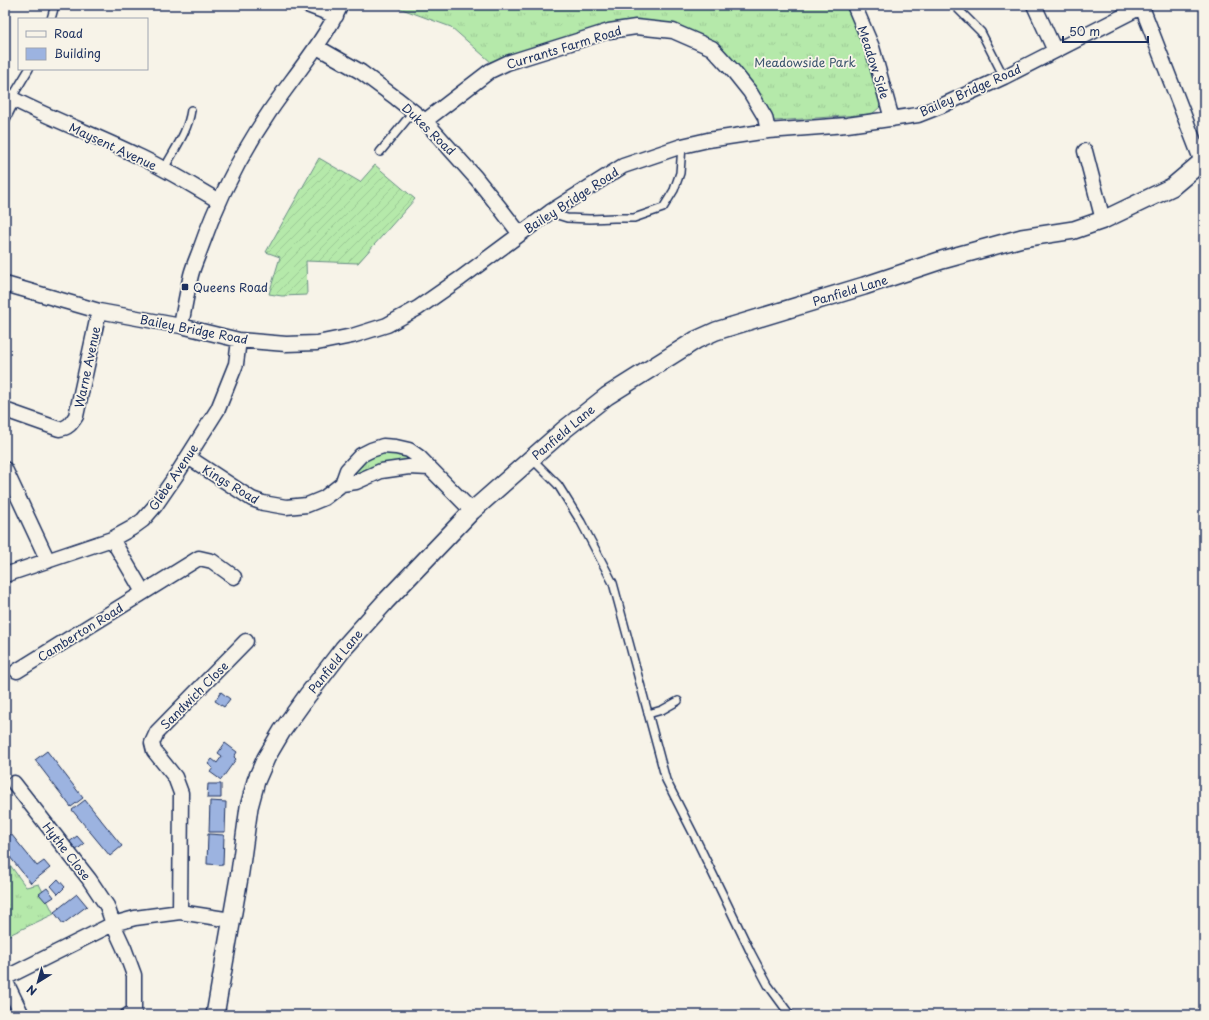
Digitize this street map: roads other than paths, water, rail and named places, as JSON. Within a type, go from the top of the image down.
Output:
[{"type":"street","points":[[181,326],[191,275],[219,201],[250,143],[270,111],[317,46],[338,11],[307,5]]},
{"type":"street","name":"Meadow Side","points":[[854,5],[872,47],[892,119]]},
{"type":"street","points":[[1034,5],[1055,51]]},
{"type":"street","points":[[1143,6],[1203,161]]},
{"type":"street","name":"Bailey Bridge Road","points":[[5,284],[99,311],[181,326],[239,340],[286,344],[317,343],[352,336],[386,325],[418,308],[550,212],[623,166],[682,146],[720,138],[768,131],[847,125],[918,114],[940,106],[1004,77],[1143,6]]},
{"type":"street","name":"Currants Farm Road","points":[[425,122],[490,71],[507,63],[609,31],[636,27],[673,31],[712,48],[750,92],[765,117],[768,131]]},
{"type":"street","name":"Dukes Road","points":[[317,46],[361,72],[425,122],[476,178],[520,234]]},
{"type":"street","name":"Maysent Avenue","points":[[10,98],[136,155],[164,169],[219,201]]},
{"type":"street","points":[[1085,151],[1103,220]]},
{"type":"street","name":"Panfield Lane","points":[[215,1015],[240,872],[249,807],[256,781],[266,758],[282,731],[343,649],[385,602],[472,511],[585,413],[607,396],[696,340],[716,331],[864,286],[942,260],[1022,238],[1074,230],[1103,220],[1172,187],[1203,161]]},
{"type":"street","name":"Warne Avenue","points":[[5,410],[59,429],[66,428],[72,424],[76,416],[99,311]]},
{"type":"street","name":"Glebe Avenue","points":[[5,576],[112,539],[143,520],[155,506],[218,409],[236,364],[239,340]]},
{"type":"street","name":"Kings Road","points":[[342,484],[347,470],[361,455],[383,446],[396,447],[409,450],[419,457],[472,511]]},
{"type":"street","name":"Kings Road","points":[[188,457],[252,499],[274,506],[286,507],[307,505],[324,498],[342,484],[356,482],[381,471],[409,467],[429,468]]},
{"type":"street","points":[[5,469],[48,561]]},
{"type":"street","points":[[112,539],[143,592]]},
{"type":"street","name":"Camberton Road","points":[[17,671],[199,558],[212,560],[234,577]]},
{"type":"street","name":"Sandwich Close","points":[[180,912],[181,793],[175,777],[154,750],[152,743],[157,732],[246,641]]},
{"type":"street","name":"Hythe Close","points":[[14,783],[96,889],[107,906],[134,975],[134,1012],[128,1015]]},
{"type":"street","points":[[22,1015],[5,979],[113,924],[135,918],[180,912],[231,920]]},
{"type":"lane","points":[[51,18],[55,5]]},
{"type":"lane","points":[[956,5],[958,9],[981,32],[1004,77]]},
{"type":"lane","points":[[5,121],[10,98],[28,70]]},
{"type":"lane","points":[[164,169],[186,130],[190,120],[191,110]]},
{"type":"lane","points":[[380,152],[413,112]]},
{"type":"lane","points":[[550,212],[567,218],[634,218],[663,208],[674,190],[680,173],[682,146]]},
{"type":"lane","points":[[532,459],[558,485],[581,522],[613,583],[666,780],[751,953],[768,985],[790,1015]]},
{"type":"lane","points":[[648,714],[662,710],[678,701]]},
{"type":"place","name":"Queens Road","points":[[185,287]]},
{"type":"park label","name":"Meadowside Park","points":[[805,62]]}]
